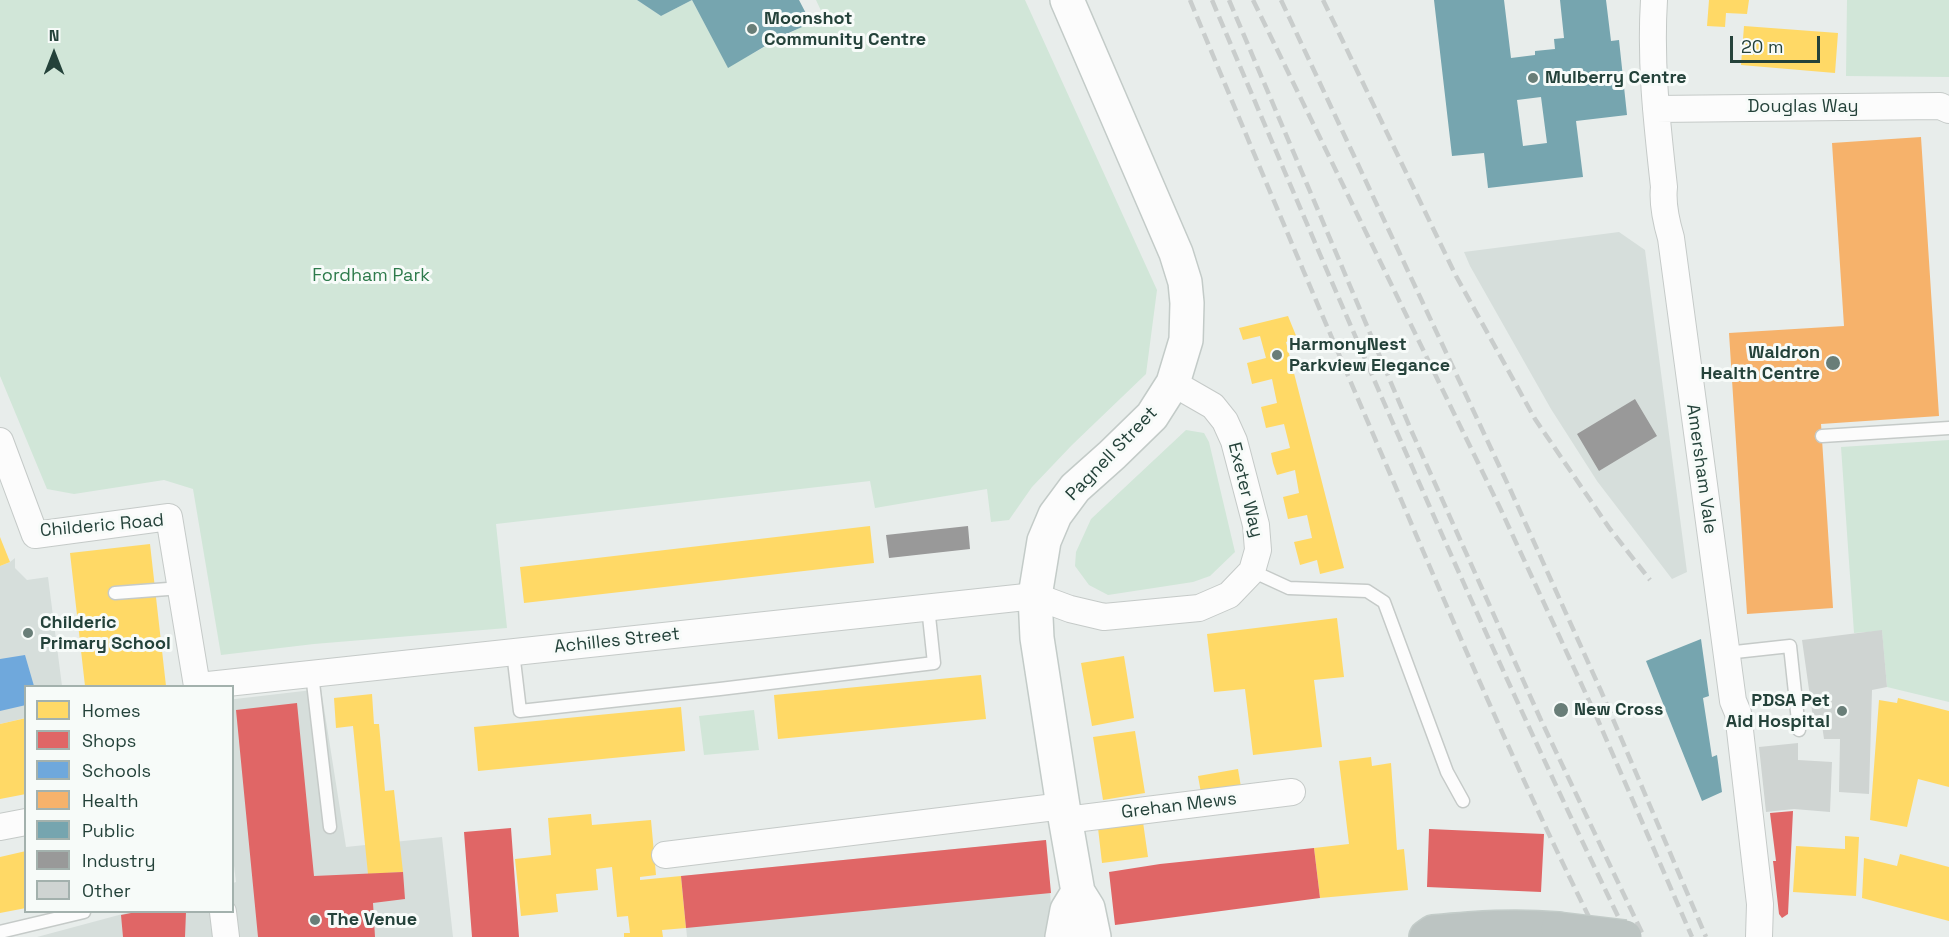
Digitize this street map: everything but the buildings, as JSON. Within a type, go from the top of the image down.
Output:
[{"type":"highway","points":[[1426,937],[1433,932],[1492,926],[1527,926],[1625,937]]},
{"type":"main road","name":"Pagnell Street","points":[[1067,0],[1176,253],[1185,282],[1187,303],[1186,340],[1173,383],[1152,416],[1075,488],[1055,515],[1044,541],[1035,596],[1037,638],[1064,813],[1078,892],[1088,908],[1094,937]]},
{"type":"main road","points":[[1062,937],[1067,910],[1078,892]]},
{"type":"street","name":"Amersham Vale","points":[[1654,0],[1651,40],[1665,187],[1663,199],[1671,238],[1733,701],[1738,713],[1760,904],[1759,937]]},
{"type":"street","name":"Douglas Way","points":[[1656,109],[1940,106],[1949,110]]},
{"type":"street","name":"Exeter Way","points":[[1173,383],[1213,406],[1226,421],[1234,441],[1256,525],[1258,550],[1252,571]]},
{"type":"street","name":"Childeric Road","points":[[0,441],[35,535],[169,517],[198,685]]},
{"type":"street","points":[[1035,596],[1070,609],[1104,617],[1199,608],[1229,595],[1252,571]]},
{"type":"street","name":"Achilles Street","points":[[216,685],[1035,596]]},
{"type":"street","name":"Grehan Mews","points":[[665,855],[1064,813],[1292,792]]},
{"type":"street","points":[[0,827],[24,822]]},
{"type":"street","points":[[223,913],[226,937]]},
{"type":"lane","points":[[1822,436],[1949,428]]},
{"type":"lane","points":[[1252,571],[1289,588],[1367,591],[1384,602],[1447,772],[1463,801]]},
{"type":"lane","points":[[115,593],[181,588]]},
{"type":"lane","points":[[513,652],[520,711],[708,691],[934,663],[928,607]]},
{"type":"lane","points":[[1726,653],[1790,646],[1799,730]]},
{"type":"lane","points":[[312,674],[330,828]]},
{"type":"lane","points":[[0,932],[66,913]]},
{"type":"shaded area","points":[[1619,232],[1645,250],[1687,572],[1672,579],[1597,481],[1551,409],[1464,252]]},
{"type":"shaded area","name":"Childeric Primary School","points":[[15,558],[15,568],[27,580],[48,577],[62,685],[24,685],[24,718],[0,724],[0,566]]},
{"type":"shaded area","points":[[321,689],[346,847],[442,837],[453,937],[37,937],[126,913],[234,913],[234,883],[236,882],[234,866],[235,699]]},
{"type":"shaded area","points":[[1046,840],[1052,918],[1047,937],[687,937],[681,876]]},
{"type":"green space","name":"Fordham Park","points":[[0,0],[637,0],[661,16],[692,0],[728,67],[823,15],[816,0],[1025,0],[1157,290],[1146,374],[1032,487],[1009,520],[991,522],[987,489],[875,508],[870,481],[496,524],[507,628],[314,644],[221,655],[193,489],[164,480],[74,494],[47,489],[0,376]]},
{"type":"green space","points":[[1847,0],[1949,0],[1949,77],[1846,76]]},
{"type":"green space","points":[[1186,430],[1204,433],[1209,442],[1235,552],[1210,576],[1193,582],[1108,595],[1089,585],[1075,566],[1076,552],[1091,519]]},
{"type":"green space","points":[[1949,440],[1949,702],[1887,687],[1882,631],[1854,633],[1841,447]]},
{"type":"green space","points":[[754,710],[759,750],[704,755],[699,716]]},
{"type":"railway","points":[[1190,0],[1464,646],[1516,763],[1599,937]]},
{"type":"railway","points":[[1212,0],[1466,588],[1628,937]]},
{"type":"railway","points":[[1229,0],[1411,430],[1540,718],[1644,937]]},
{"type":"railway","points":[[1253,0],[1501,510],[1597,718],[1692,937]]},
{"type":"railway","points":[[1281,0],[1510,489],[1601,691],[1706,937]]},
{"type":"railway","points":[[1323,0],[1456,276],[1535,419],[1610,529],[1650,580]]},
{"type":"place","name":"Moonshot Community Centre","points":[[752,29]]},
{"type":"place","name":"Mulberry Centre","points":[[1533,78]]},
{"type":"place","name":"HarmonyNest Parkview Elegance","points":[[1277,355]]},
{"type":"place","name":"Waldron Health Centre","points":[[1833,363]]},
{"type":"place","name":"Childeric Primary School","points":[[28,633]]},
{"type":"place","name":"New Cross","points":[[1561,710]]},
{"type":"place","name":"PDSA Pet Aid Hospital","points":[[1842,711]]},
{"type":"place","name":"The Venue","points":[[315,920]]}]
